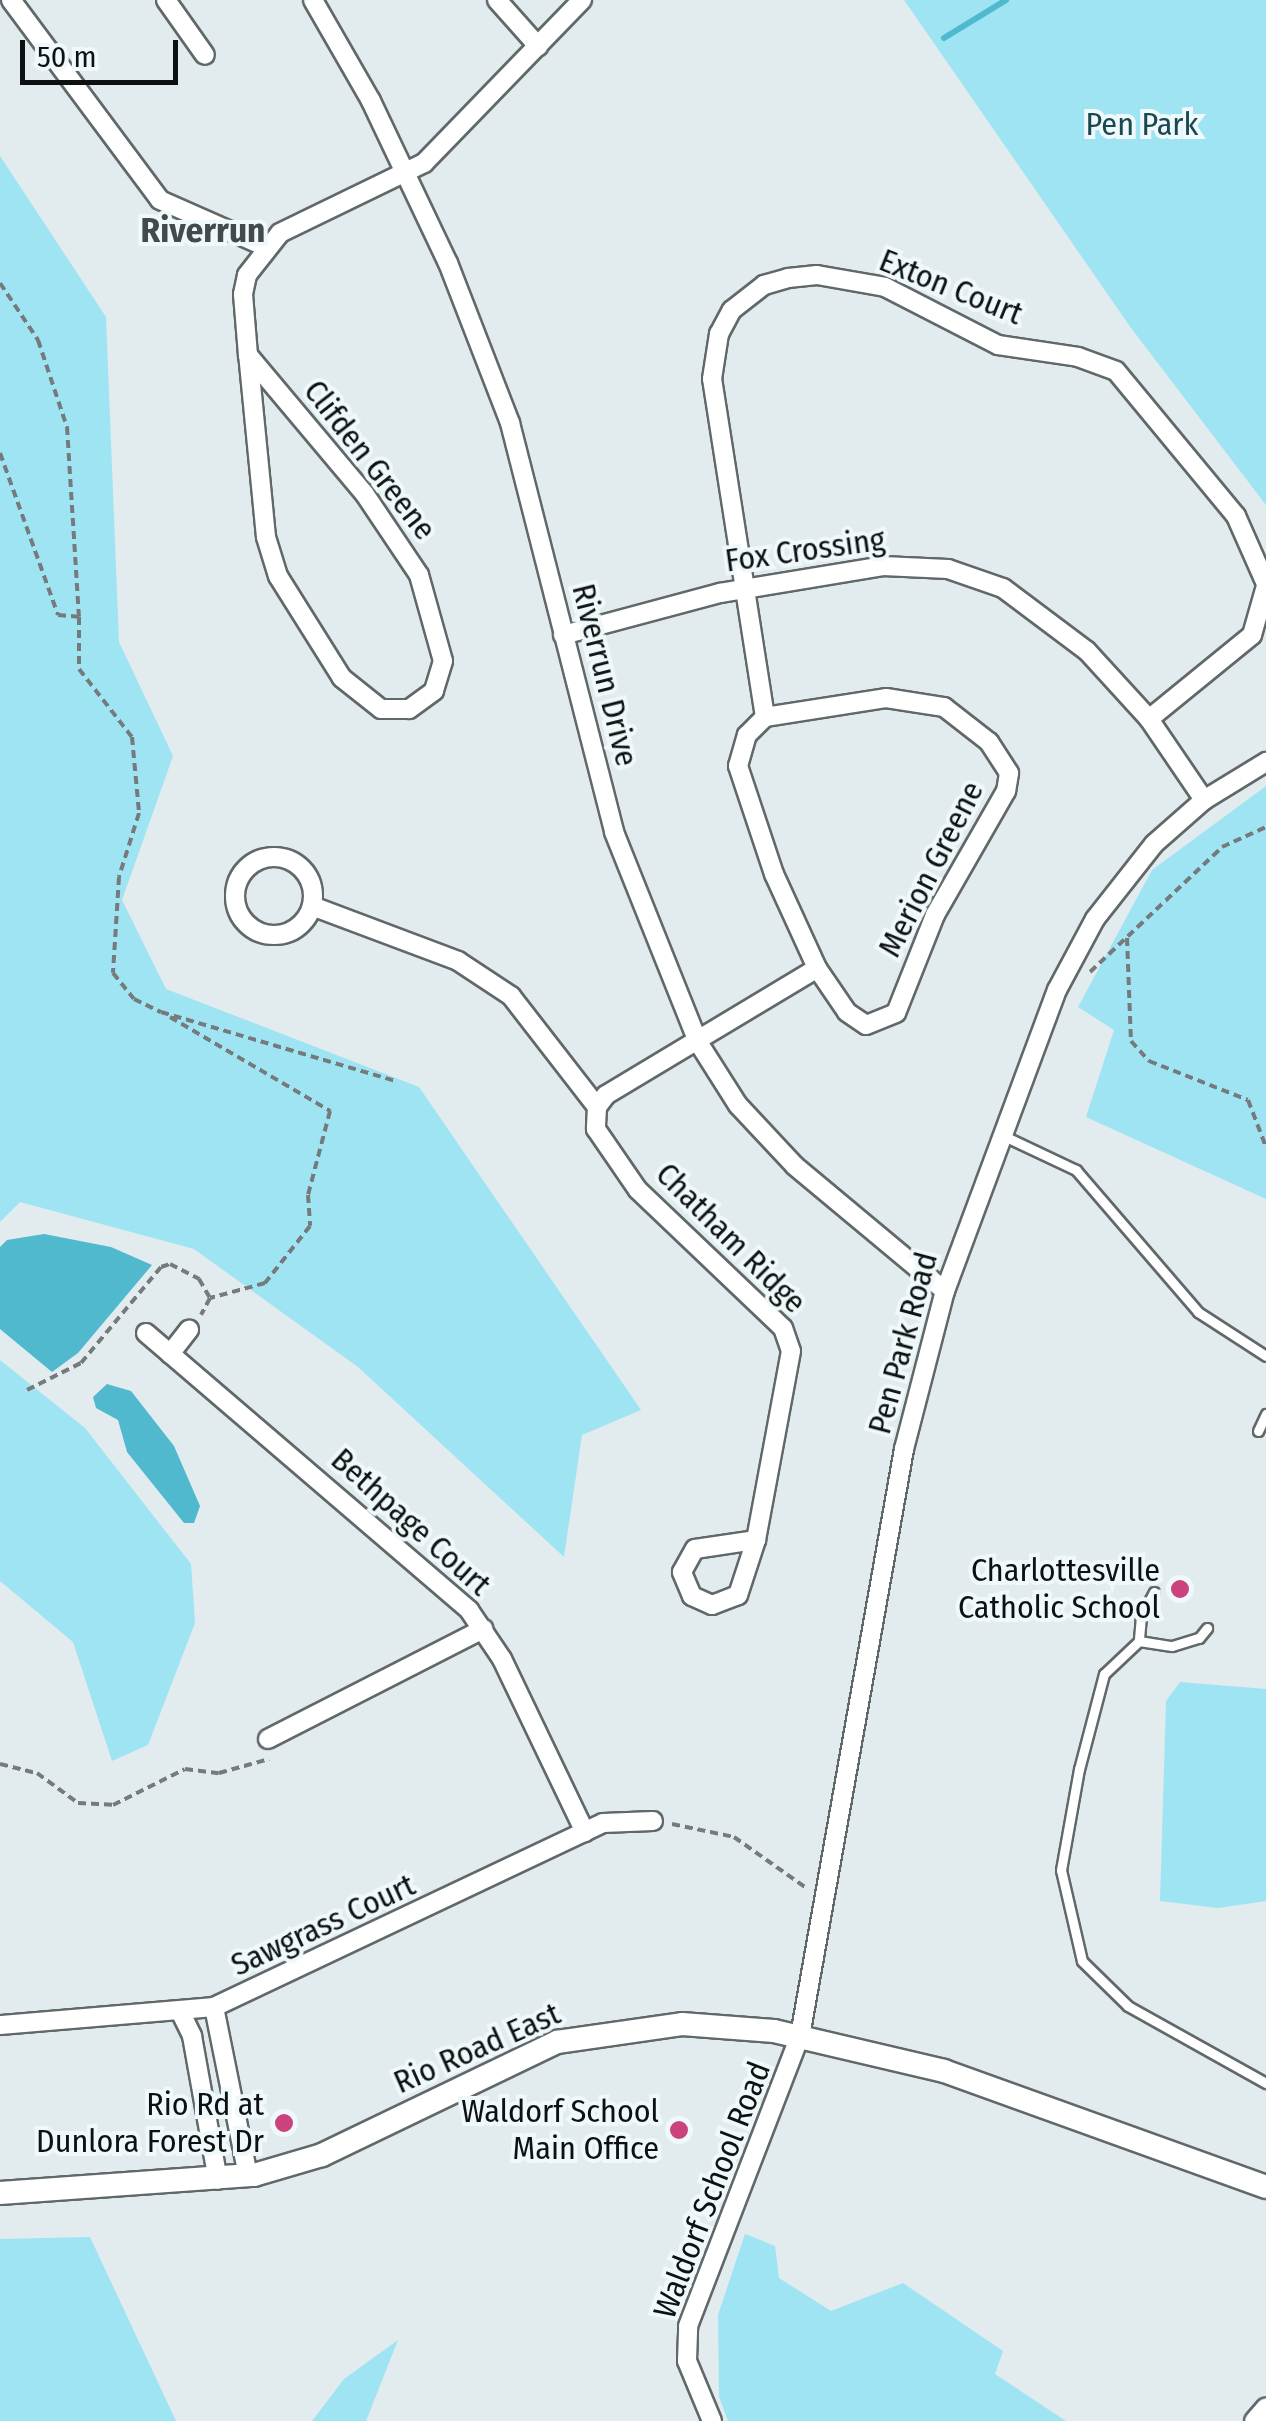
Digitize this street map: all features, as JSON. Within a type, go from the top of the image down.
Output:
[{"type":"street","points":[[166,0],[204,55]]},
{"type":"street","name":"Riverrun Drive","points":[[313,0],[406,174],[510,423],[614,832],[698,1042],[738,1105],[782,1153],[945,1291]]},
{"type":"street","points":[[497,0],[538,46]]},
{"type":"street","points":[[19,3],[160,200],[264,246],[406,174],[447,142],[582,0]]},
{"type":"street","name":"Clifden Greene","points":[[248,354],[364,493],[420,575],[443,661],[434,691],[409,709],[381,709],[342,678],[278,576],[266,537],[248,354],[243,294],[264,246]]},
{"type":"street","name":"Exton Court","points":[[765,717],[712,379],[716,345],[723,323],[747,296],[764,285],[817,275],[885,287],[998,345],[1088,360],[1116,371],[1236,516],[1266,585],[1252,635],[1150,719]]},
{"type":"street","name":"Fox Crossing","points":[[563,635],[743,589],[883,566],[973,576],[1039,612],[1122,685],[1150,719],[1204,800]]},
{"type":"street","name":"Merion Greene","points":[[913,699],[968,722],[1010,773],[890,1020],[855,1021],[817,968],[740,779],[740,750],[765,717],[913,699]]},
{"type":"street","name":"Pen Park Road","points":[[800,2036],[904,1449],[945,1291],[1002,1135],[1057,990],[1095,919],[1154,844],[1204,800],[1266,762]]},
{"type":"street","points":[[274,856],[300,866],[309,878],[312,906],[296,929],[268,934],[244,920],[235,893],[248,867],[274,856]]},
{"type":"street","name":"Chatham Ridge","points":[[312,906],[486,976],[530,1014],[572,1082],[598,1108],[596,1129],[638,1190],[789,1338],[756,1540]]},
{"type":"street","points":[[598,1108],[606,1095],[817,968]]},
{"type":"street","points":[[170,1354],[189,1330]]},
{"type":"street","name":"Bethpage Court","points":[[146,1334],[450,1590],[483,1629],[585,1832]]},
{"type":"street","points":[[756,1540],[738,1595],[712,1605],[692,1596],[682,1572],[695,1550],[756,1540]]},
{"type":"street","points":[[272,1747],[483,1629]]},
{"type":"street","name":"Sawgrass Court","points":[[0,2026],[214,2007],[585,1832],[614,1820],[654,1822]]},
{"type":"street","points":[[214,2007],[248,2176]]},
{"type":"street","points":[[180,2011],[192,2036],[218,2180]]},
{"type":"street","name":"Rio Road East","points":[[0,2193],[248,2176],[322,2155],[520,2058],[595,2032],[682,2024],[800,2036],[1018,2094],[1266,2187]]},
{"type":"street","name":"Waldorf School Road","points":[[712,2421],[687,2362],[688,2326],[800,2036]]},
{"type":"street","points":[[1254,2421],[1266,2407]]},
{"type":"lane","points":[[1002,1135],[1076,1170],[1198,1312],[1266,1356]]},
{"type":"lane","points":[[1258,1431],[1266,1414]]},
{"type":"lane","points":[[1154,1592],[1141,1616],[1139,1642],[1104,1674],[1061,1870],[1082,1962],[1128,2006],[1266,2083]]},
{"type":"lane","points":[[1139,1642],[1172,1646],[1200,1638],[1207,1628]]},
{"type":"path","points":[[0,283],[38,340],[67,427],[79,670],[132,737],[139,814],[119,877],[113,973],[134,999],[330,1110],[308,1195],[310,1226],[265,1283],[210,1298],[189,1330]]},
{"type":"path","points":[[0,453],[58,615],[79,617]]},
{"type":"path","points":[[1266,827],[1222,847],[1127,938],[1126,956],[1132,1041],[1149,1061],[1248,1100],[1266,1147]]},
{"type":"path","points":[[161,1012],[395,1080]]},
{"type":"path","points":[[27,1390],[89,1354],[160,1267],[170,1264],[199,1279],[210,1298]]},
{"type":"path","points":[[0,1764],[37,1773],[78,1802],[113,1806],[185,1769],[219,1773],[272,1747]]},
{"type":"path","points":[[654,1822],[734,1837],[813,1893]]},
{"type":"green space","name":"Pen Park","points":[[904,0],[1266,0],[1266,505],[1131,328]]},
{"type":"green space","points":[[0,156],[106,317],[119,642],[173,756],[122,900],[166,989],[419,1087],[641,1410],[582,1435],[564,1557],[358,1367],[194,1249],[20,1202],[0,1222]]},
{"type":"green space","points":[[1266,786],[1266,1199],[1086,1117],[1114,1030],[1078,1007],[1152,870]]},
{"type":"green space","points":[[0,1360],[85,1428],[191,1564],[195,1623],[148,1745],[112,1761],[73,1642],[0,1581]]},
{"type":"green space","points":[[1180,1682],[1266,1689],[1266,1901],[1218,1908],[1160,1901],[1166,1701]]},
{"type":"green space","points":[[745,2234],[775,2246],[779,2278],[831,2311],[903,2283],[1003,2351],[995,2374],[1066,2421],[728,2421],[719,2397],[718,2315]]},
{"type":"green space","points":[[90,2237],[176,2421],[0,2421],[0,2239]]},
{"type":"green space","points":[[398,2340],[366,2421],[312,2421],[344,2379]]},
{"type":"shaded area","points":[[44,1234],[111,1247],[152,1265],[78,1353],[52,1372],[0,1329],[0,1247],[7,1240]]},
{"type":"shaded area","points":[[107,1384],[131,1391],[174,1446],[200,1506],[194,1523],[184,1523],[127,1452],[118,1420],[96,1408],[93,1397]]},
{"type":"waterway","points":[[944,38],[1006,0]]},
{"type":"place","name":"Charlottesville Catholic School","points":[[1180,1589]]},
{"type":"place","name":"Rio Rd at Dunlora Forest Dr","points":[[284,2123]]},
{"type":"place","name":"Waldorf School Main Office","points":[[679,2130]]},
{"type":"district","name":"Riverrun","points":[[203,230]]}]
